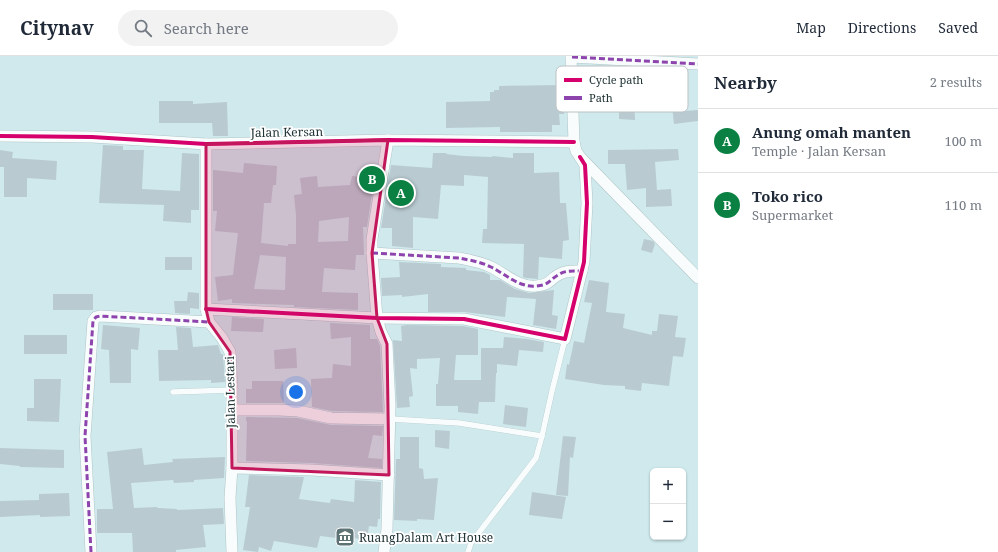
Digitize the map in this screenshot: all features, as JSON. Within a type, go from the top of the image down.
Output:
[{"type":"street","points":[[572,57],[698,64]]},
{"type":"street","points":[[206,309],[377,318],[464,318],[565,339],[584,262],[587,203],[585,165],[576,151],[574,142],[573,112]]},
{"type":"street","name":"Jalan Kersan","points":[[0,136],[92,137],[206,144],[388,140],[574,142]]},
{"type":"street","points":[[384,552],[387,529],[390,418],[387,344],[381,332],[377,318],[372,239],[388,140]]},
{"type":"street","name":"Jalan Lestari","points":[[206,144],[206,309],[209,322],[222,338],[230,352],[232,390],[232,468],[230,498],[232,552]]},
{"type":"street","points":[[580,157],[698,278]]},
{"type":"street","points":[[372,253],[472,260],[490,266],[523,284],[536,286],[549,283],[557,275],[568,270],[582,271]]},
{"type":"street","points":[[91,552],[84,436],[93,321],[96,317],[100,316],[209,322]]},
{"type":"street","points":[[231,410],[298,411],[331,418],[390,418]]},
{"type":"street","points":[[232,468],[312,470],[388,475]]},
{"type":"lane","points":[[468,552],[471,543],[536,458],[565,339]]},
{"type":"lane","points":[[173,392],[232,390]]},
{"type":"lane","points":[[390,418],[459,423],[542,436]]},
{"type":"highlighted area","points":[[388,140],[372,253],[377,318],[387,344],[389,475],[232,468],[230,352],[209,322],[206,309],[206,144]]},
{"type":"building","points":[[556,85],[556,112],[564,112],[564,114],[559,114],[560,125],[552,125],[552,132],[500,132],[500,127],[446,128],[446,102],[490,101],[490,92],[499,90],[499,86]]},
{"type":"building","points":[[159,101],[193,101],[193,104],[227,102],[228,136],[213,136],[212,123],[159,123]]},
{"type":"building","points":[[698,110],[698,121],[674,124],[673,112],[688,112],[688,111]]},
{"type":"building","points":[[619,112],[635,112],[635,120],[619,119]]},
{"type":"building","points":[[103,145],[123,146],[123,150],[144,150],[142,189],[180,191],[182,153],[199,154],[199,210],[191,210],[191,223],[163,221],[164,205],[99,203]]},
{"type":"building","points":[[678,149],[679,160],[655,162],[657,190],[671,189],[672,206],[646,207],[646,188],[627,190],[625,164],[608,164],[608,150]]},
{"type":"building","points":[[0,150],[13,152],[12,158],[57,161],[56,180],[27,178],[27,197],[4,197],[4,167],[0,167]]},
{"type":"building","points":[[433,153],[513,158],[513,153],[534,153],[534,173],[559,172],[560,203],[566,203],[569,240],[563,241],[562,259],[539,257],[538,279],[526,278],[523,277],[524,244],[482,243],[483,229],[487,229],[488,177],[464,175],[464,186],[441,185],[438,219],[413,217],[413,248],[392,246],[392,228],[381,228],[391,165],[432,168]]},
{"type":"building","points":[[244,163],[277,166],[276,185],[273,185],[271,203],[264,203],[261,243],[288,246],[288,244],[296,244],[294,195],[302,194],[300,178],[317,176],[318,187],[350,185],[352,176],[362,177],[363,173],[375,174],[367,227],[363,227],[364,255],[356,255],[355,270],[324,268],[322,292],[358,293],[358,310],[294,307],[294,305],[232,303],[232,299],[218,301],[215,277],[233,275],[238,233],[215,231],[217,211],[213,211],[213,170],[243,173]],"holes":[[[349,217],[348,241],[318,242],[319,221]],[[260,255],[286,257],[285,290],[254,289]]]},
{"type":"building","points":[[644,239],[653,241],[655,244],[652,253],[641,250]]},
{"type":"building","points":[[165,257],[192,257],[192,270],[165,270]]},
{"type":"building","points":[[399,262],[441,264],[441,267],[466,268],[466,270],[484,272],[490,275],[490,280],[500,280],[515,289],[529,293],[554,290],[552,315],[558,316],[556,329],[533,325],[536,299],[507,297],[505,317],[464,312],[428,312],[428,294],[402,297],[402,295],[382,296],[381,278],[400,277]]},
{"type":"building","points":[[589,280],[609,283],[606,312],[625,314],[623,328],[652,335],[652,331],[657,331],[659,314],[678,316],[675,337],[686,338],[683,357],[673,356],[669,386],[642,383],[641,391],[625,389],[625,386],[604,385],[565,379],[567,364],[569,365],[574,341],[584,343],[592,303],[584,302]]},
{"type":"building","points":[[188,292],[199,293],[199,309],[190,308],[190,314],[175,313],[174,301],[187,301]]},
{"type":"building","points":[[53,294],[93,294],[93,310],[53,310]]},
{"type":"building","points":[[232,317],[264,319],[263,332],[231,331]]},
{"type":"building","points":[[330,323],[370,325],[370,339],[377,339],[380,346],[383,412],[332,411],[312,407],[311,379],[332,378],[333,364],[351,366],[351,337],[331,339]]},
{"type":"building","points":[[103,325],[140,328],[138,350],[131,349],[131,383],[110,383],[109,350],[101,349]]},
{"type":"building","points":[[401,326],[463,326],[478,329],[478,355],[456,355],[454,380],[481,380],[481,348],[503,348],[504,337],[544,342],[543,352],[519,350],[517,366],[497,364],[495,402],[479,402],[478,414],[458,412],[458,406],[436,406],[436,384],[438,384],[440,358],[417,359],[417,369],[410,368],[413,396],[409,397],[410,407],[397,408],[393,340],[402,341]]},
{"type":"building","points":[[176,327],[191,328],[193,347],[218,345],[221,354],[223,354],[225,382],[211,383],[211,380],[159,381],[158,350],[178,350]]},
{"type":"building","points":[[24,335],[67,335],[67,354],[24,354]]},
{"type":"building","points":[[296,348],[297,368],[275,369],[274,350]]},
{"type":"building","points":[[34,379],[61,379],[59,422],[27,421],[27,408],[34,408]]},
{"type":"building","points":[[252,381],[283,381],[284,403],[246,403],[246,389],[252,389]]},
{"type":"building","points":[[505,405],[528,408],[526,427],[503,424]]},
{"type":"building","points":[[246,417],[297,418],[331,425],[383,426],[382,436],[373,435],[368,458],[382,459],[382,468],[312,463],[246,461]]},
{"type":"building","points":[[435,430],[450,431],[449,449],[435,447]]},
{"type":"building","points":[[563,436],[576,437],[573,458],[570,457],[568,496],[556,495]]},
{"type":"building","points":[[400,437],[419,437],[419,468],[423,469],[424,479],[438,478],[434,520],[394,520],[396,459],[400,459]]},
{"type":"building","points":[[0,448],[64,450],[64,468],[20,467],[0,464]]},
{"type":"building","points":[[142,448],[144,465],[173,462],[172,459],[225,457],[224,478],[194,480],[194,482],[174,483],[173,480],[131,483],[134,508],[157,507],[177,510],[223,508],[224,524],[203,525],[206,547],[176,550],[176,552],[133,552],[132,533],[97,533],[97,509],[113,509],[107,452]]},
{"type":"building","points":[[249,475],[304,477],[299,499],[330,503],[331,499],[354,502],[355,480],[381,482],[380,519],[378,519],[377,527],[369,526],[367,540],[320,536],[317,548],[274,541],[271,551],[259,547],[258,552],[243,550],[250,507],[245,507]]},
{"type":"building","points":[[532,492],[566,497],[562,519],[529,515]]},
{"type":"building","points":[[69,493],[70,516],[40,517],[40,515],[0,517],[0,501],[39,500],[39,494]]},
{"type":"marked path","points":[[572,57],[698,64]]},
{"type":"marked path","points":[[372,253],[459,258],[479,262],[518,283],[530,286],[544,285],[563,272],[582,271]]},
{"type":"marked path","points":[[91,552],[85,436],[93,321],[96,317],[100,316],[209,322]]},
{"type":"cycle path","points":[[0,136],[92,137],[206,144],[388,140],[574,142]]},
{"type":"cycle path","points":[[206,309],[377,318],[464,319],[565,339],[584,262],[587,203],[585,165],[580,157]]},
{"type":"place","name":"Toko rico","points":[[372,179]]},
{"type":"place","name":"Anung omah manten","points":[[401,193]]},
{"type":"place","name":"RuangDalam Art House","points":[[345,537]]}]
